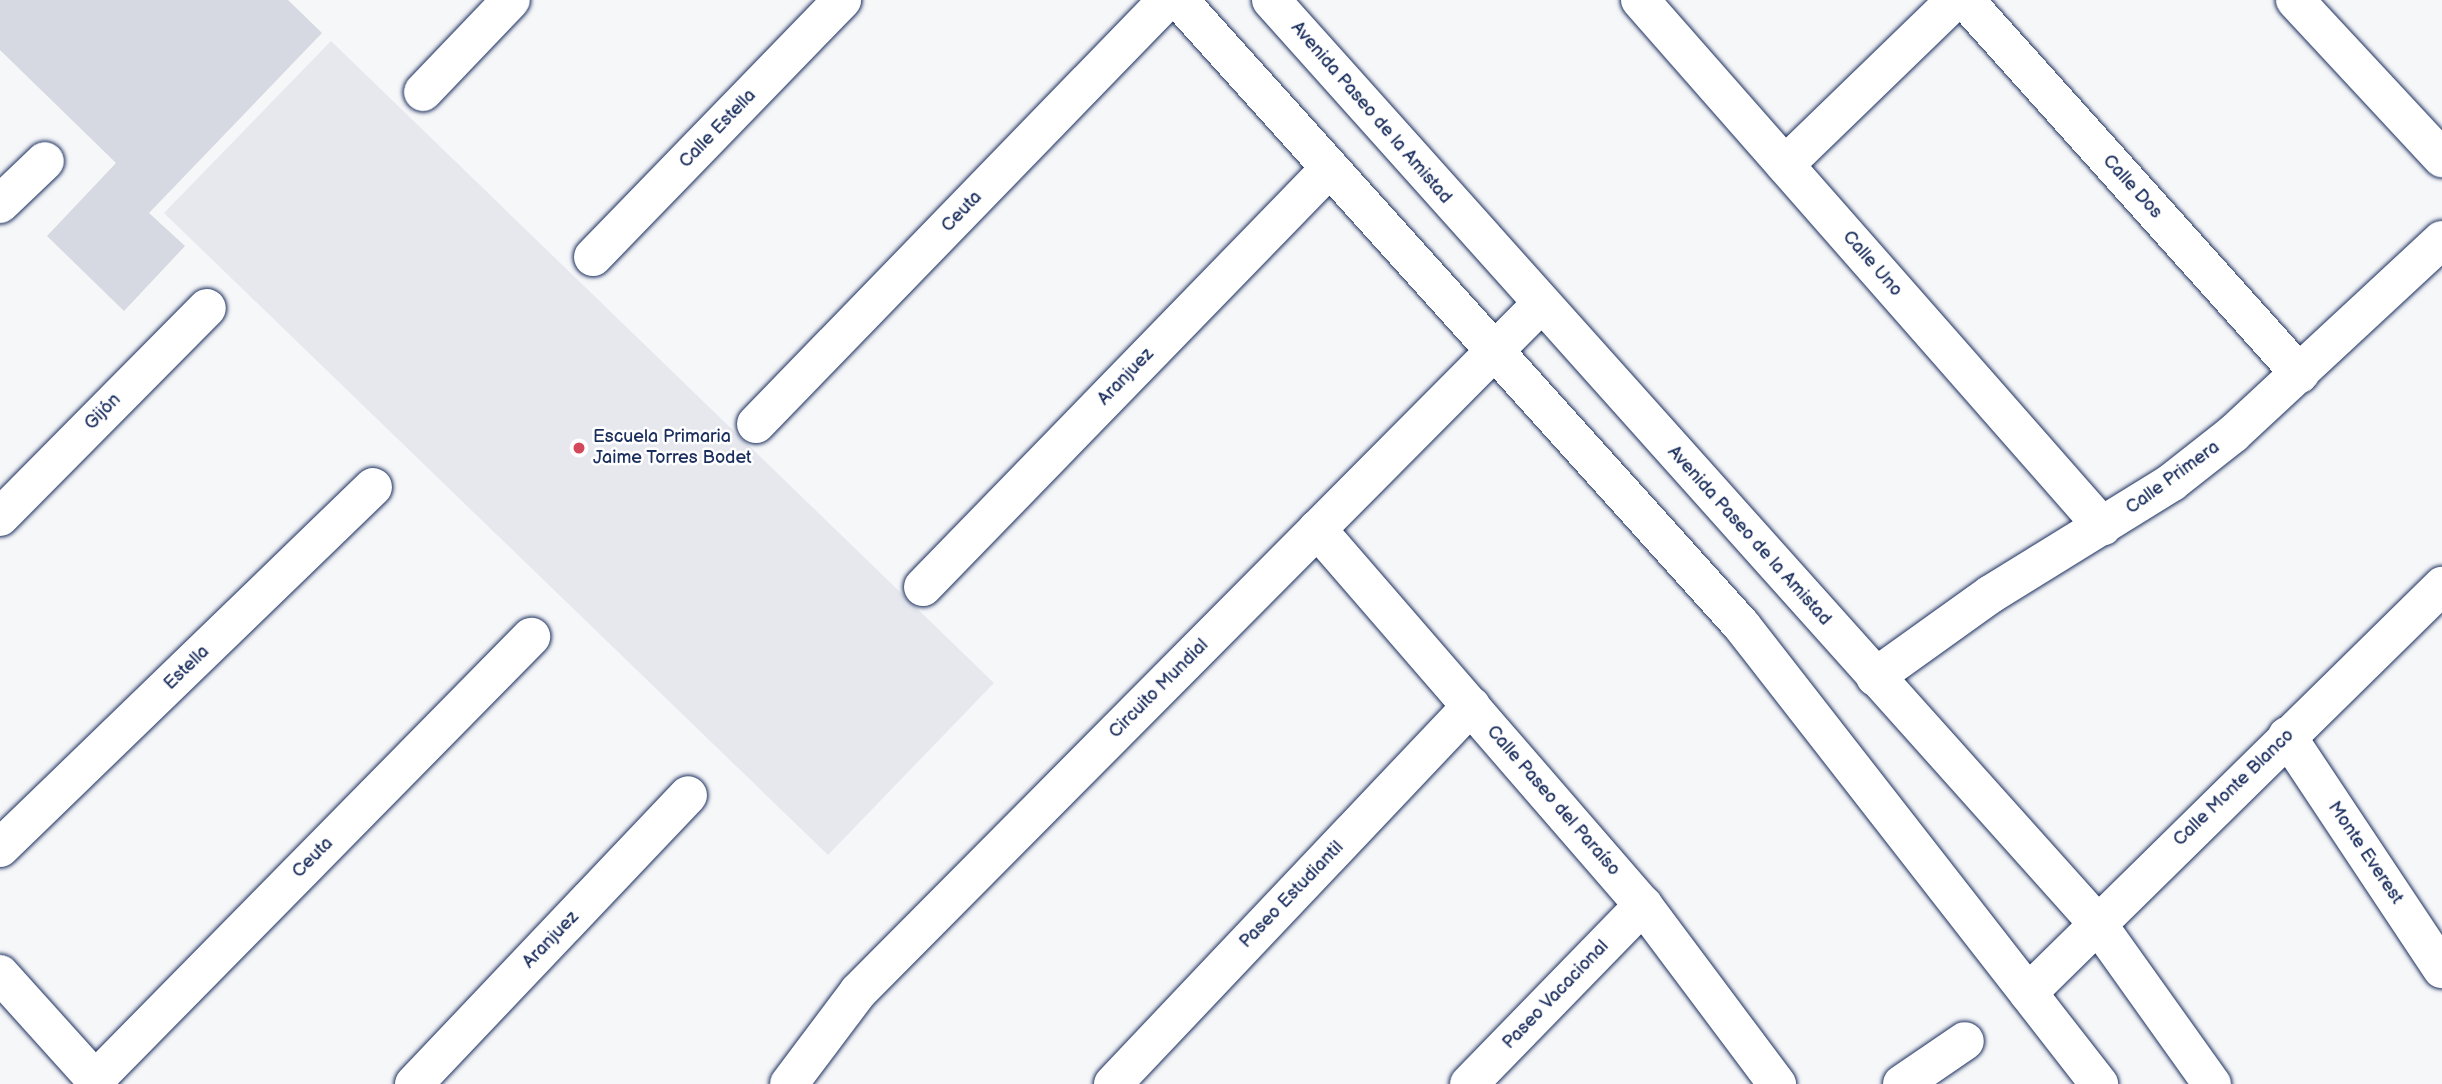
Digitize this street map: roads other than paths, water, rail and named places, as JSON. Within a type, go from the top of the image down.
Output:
[{"type":"street","points":[[423,92],[511,0]]},
{"type":"street","name":"Calle Estella","points":[[593,257],[842,0]]},
{"type":"street","name":"Ceuta","points":[[756,425],[1167,0]]},
{"type":"street","points":[[1179,0],[1742,626],[2099,1084]]},
{"type":"street","name":"Avenida Paseo de la Amistad","points":[[1271,0],[1540,305],[2097,923],[2212,1084]]},
{"type":"street","name":"Calle Uno","points":[[1640,0],[2104,527]]},
{"type":"street","points":[[1785,165],[1955,0]]},
{"type":"street","name":"Calle Dos","points":[[1965,0],[2300,374]]},
{"type":"street","points":[[2295,0],[2442,158]]},
{"type":"street","points":[[0,204],[45,161]]},
{"type":"street","name":"Aranjuez","points":[[923,587],[1330,168]]},
{"type":"street","name":"Calle Primera","points":[[1875,677],[1992,594],[2104,527],[2172,482],[2300,374],[2442,240]]},
{"type":"street","name":"Circuito Mundial","points":[[789,1084],[858,992],[1491,350],[1540,305]]},
{"type":"street","name":"Gijón","points":[[0,517],[207,308]]},
{"type":"street","name":"Estella","points":[[0,848],[373,488]]},
{"type":"street","name":"Calle Paseo del Paraíso","points":[[1317,529],[1643,905],[1777,1084]]},
{"type":"street","name":"Calle Monte Blanco","points":[[2028,993],[2442,586]]},
{"type":"street","name":"Ceuta","points":[[97,1082],[531,637]]},
{"type":"street","name":"Paseo Estudiantil","points":[[1112,1084],[1471,706]]},
{"type":"street","name":"Monte Everest","points":[[2287,736],[2442,969]]},
{"type":"street","name":"Aranjuez","points":[[414,1084],[688,795]]},
{"type":"street","name":"Paseo Vacacional","points":[[1469,1084],[1643,905]]},
{"type":"street","points":[[0,974],[97,1082]]},
{"type":"street","points":[[1902,1084],[1965,1041]]},
{"type":"place","name":"Escuela Primaria Jaime Torres Bodet","points":[[579,448]]}]
